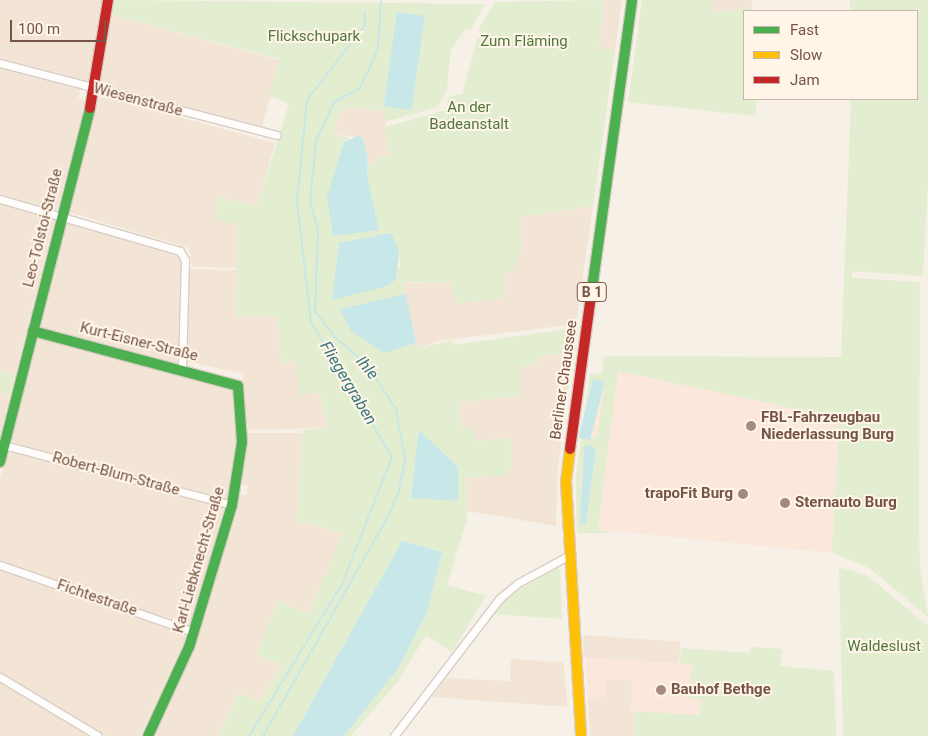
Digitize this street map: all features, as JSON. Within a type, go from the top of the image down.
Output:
[{"type":"street","name":"Leo-Tolstoi-Straße","points":[[0,462],[2,444],[33,331],[94,88],[108,0]]},
{"type":"street","name":"Berliner Chaussee","points":[[581,736],[568,556],[568,464],[632,0]]},
{"type":"street","name":"Wiesenstraße","points":[[0,63],[277,135]]},
{"type":"street","points":[[0,199],[182,253],[182,369]]},
{"type":"street","name":"Kurt-Eisner-Straße","points":[[33,331],[237,384]]},
{"type":"street","name":"Karl-Liebknecht-Straße","points":[[148,736],[194,632],[232,505],[242,442],[237,384]]},
{"type":"street","name":"Robert-Blum-Straße","points":[[2,444],[232,505]]},
{"type":"street","points":[[394,736],[499,599],[518,583],[568,556]]},
{"type":"street","name":"Fichtestraße","points":[[0,565],[194,632]]},
{"type":"street","points":[[0,677],[98,736]]},
{"type":"shaded area","points":[[0,0],[105,0],[90,82],[0,58]]},
{"type":"shaded area","points":[[604,0],[622,0],[615,50],[599,50]]},
{"type":"shaded area","points":[[711,0],[753,0],[751,7],[710,14]]},
{"type":"shaded area","points":[[108,14],[280,60],[261,130],[89,84]]},
{"type":"shaded area","points":[[0,68],[80,89],[78,98],[86,100],[57,210],[0,195]]},
{"type":"shaded area","points":[[98,95],[275,143],[257,207],[218,197],[238,225],[237,268],[192,267],[189,248],[68,212]]},
{"type":"shaded area","points":[[349,107],[385,111],[389,157],[379,158],[368,167],[362,138],[333,134],[338,115]]},
{"type":"shaded area","points":[[0,203],[55,218],[15,375],[0,371]]},
{"type":"shaded area","points":[[593,206],[576,324],[438,341],[422,348],[416,343],[403,283],[451,282],[506,297],[504,273],[522,250],[521,217]]},
{"type":"shaded area","points":[[66,221],[177,253],[182,261],[177,363],[39,328]]},
{"type":"shaded area","points":[[189,269],[237,270],[236,317],[277,316],[281,363],[296,361],[319,392],[329,428],[248,430],[242,374],[187,361]]},
{"type":"shaded area","points":[[37,336],[233,387],[237,453],[227,499],[16,444],[11,438]]},
{"type":"shaded area","points":[[573,354],[558,465],[556,526],[467,511],[465,477],[512,469],[511,438],[474,441],[461,429],[459,402],[519,396],[520,367],[531,366],[542,355]]},
{"type":"shaded area","points":[[604,356],[839,418],[832,553],[623,532],[577,533],[576,478],[590,373],[602,374]]},
{"type":"shaded area","points":[[0,392],[10,395],[0,435]]},
{"type":"shaded area","points":[[248,433],[303,433],[297,521],[343,533],[340,545],[308,614],[277,601],[282,664],[260,701],[239,693],[218,736],[153,736],[194,646],[239,494],[246,495],[248,486],[241,484]]},
{"type":"shaded area","points":[[13,452],[224,507],[190,627],[0,561],[0,479],[7,455]]},
{"type":"shaded area","points":[[0,568],[188,633],[140,736],[107,736],[0,672]]},
{"type":"shaded area","points":[[584,635],[681,642],[679,664],[582,657]]},
{"type":"shaded area","name":"Bauhof Bethge","points":[[585,657],[692,665],[689,698],[702,699],[699,716],[631,711],[632,680],[605,679],[605,696],[588,699]]},
{"type":"shaded area","points":[[511,659],[563,662],[568,707],[432,697],[446,678],[510,681]]},
{"type":"shaded area","points":[[605,679],[633,680],[631,711],[636,711],[635,736],[590,736],[588,699],[593,699]]},
{"type":"shaded area","points":[[0,682],[13,689],[91,736],[0,736]]},
{"type":"green space","points":[[111,0],[485,4],[471,30],[466,29],[451,49],[447,90],[438,107],[385,122],[385,111],[349,107],[338,115],[333,134],[349,138],[344,142],[379,230],[367,175],[368,167],[379,158],[389,157],[385,127],[446,110],[449,96],[462,94],[481,25],[495,2],[604,0],[599,49],[615,50],[593,206],[521,217],[522,250],[512,272],[504,273],[506,297],[456,304],[451,282],[407,282],[403,283],[406,294],[340,309],[385,353],[416,343],[422,348],[452,340],[453,345],[576,328],[573,354],[542,355],[531,366],[520,367],[520,396],[459,402],[461,429],[473,428],[475,441],[511,438],[512,469],[508,469],[508,475],[465,478],[467,519],[447,585],[486,596],[452,652],[426,635],[399,680],[351,736],[344,736],[398,669],[427,612],[442,552],[402,541],[293,736],[218,736],[239,693],[260,701],[282,665],[257,655],[278,601],[308,614],[343,533],[297,521],[303,430],[328,428],[319,392],[300,395],[296,361],[281,363],[277,316],[236,317],[238,225],[216,220],[217,197],[257,206],[289,104],[269,96],[280,59],[108,14]],"holes":[[[391,234],[399,251],[400,267],[332,300],[339,243]]]},
{"type":"green space","points":[[642,0],[711,0],[711,14],[751,7],[752,10],[743,10],[743,100],[757,100],[755,116],[628,102]]},
{"type":"green space","points":[[850,0],[928,0],[928,183],[923,276],[852,271],[852,278],[920,282],[920,568],[928,617],[869,568],[832,553],[839,418],[618,371],[598,530],[611,533],[577,533],[576,478],[590,373],[602,374],[604,356],[841,357],[851,100],[918,100],[918,10],[850,10]],"holes":[[[593,380],[605,382],[597,437],[585,438]],[[584,446],[596,449],[586,523],[580,484]]]},
{"type":"green space","points":[[0,371],[15,375],[10,395],[0,392]]},
{"type":"green space","name":"Waldeslust","points":[[839,567],[868,576],[928,626],[928,736],[843,736]]},
{"type":"green space","points":[[557,568],[560,569],[562,619],[493,614],[512,594]]},
{"type":"green space","points":[[751,647],[782,649],[780,666],[834,671],[836,736],[635,736],[636,711],[699,715],[701,699],[689,698],[692,665],[680,664],[681,648],[750,653]]},
{"type":"water","points":[[397,12],[425,16],[412,110],[384,106]]},
{"type":"water","points":[[357,136],[362,137],[368,158],[367,175],[379,230],[333,236],[327,197],[344,142]]},
{"type":"water","points":[[391,233],[399,251],[396,279],[388,286],[332,300],[339,243]]},
{"type":"water","points":[[406,294],[416,343],[385,353],[351,331],[340,309]]},
{"type":"water","points":[[593,379],[605,382],[590,440],[578,437]]},
{"type":"water","points":[[419,430],[458,467],[458,501],[411,498]]},
{"type":"water","points":[[591,445],[596,449],[586,523],[580,524],[584,446]]},
{"type":"water","points":[[402,541],[442,552],[427,612],[398,669],[344,736],[293,736]]},
{"type":"waterway","name":"Ihle","points":[[263,736],[385,522],[398,494],[405,460],[396,409],[367,365],[335,337],[315,311],[318,229],[310,202],[316,141],[334,102],[360,88],[378,49],[381,0]]},
{"type":"waterway","name":"Fliegergraben","points":[[249,736],[342,584],[392,457],[311,322],[297,201],[307,100],[365,25],[365,13]]},
{"type":"traffic: fast","points":[[592,289],[632,0]]},
{"type":"traffic: fast","points":[[0,462],[90,108]]},
{"type":"traffic: fast","points":[[33,331],[238,386],[242,442],[232,505],[189,647],[148,736]]},
{"type":"traffic: slow","points":[[570,449],[566,482],[581,736]]},
{"type":"traffic: jam","points":[[90,108],[108,0]]},
{"type":"traffic: jam","points":[[570,449],[592,289]]},
{"type":"place","name":"FBL-Fahrzeugbau Niederlassung Burg","points":[[751,426]]},
{"type":"place","name":"trapoFit Burg","points":[[743,494]]},
{"type":"place","name":"Sternauto Burg","points":[[785,503]]},
{"type":"place","name":"Bauhof Bethge","points":[[661,690]]},
{"type":"park label","name":"Flickschupark","points":[[314,37]]},
{"type":"park label","name":"Zum Fläming","points":[[524,42]]},
{"type":"park label","name":"An der Badeanstalt","points":[[469,116]]}]
